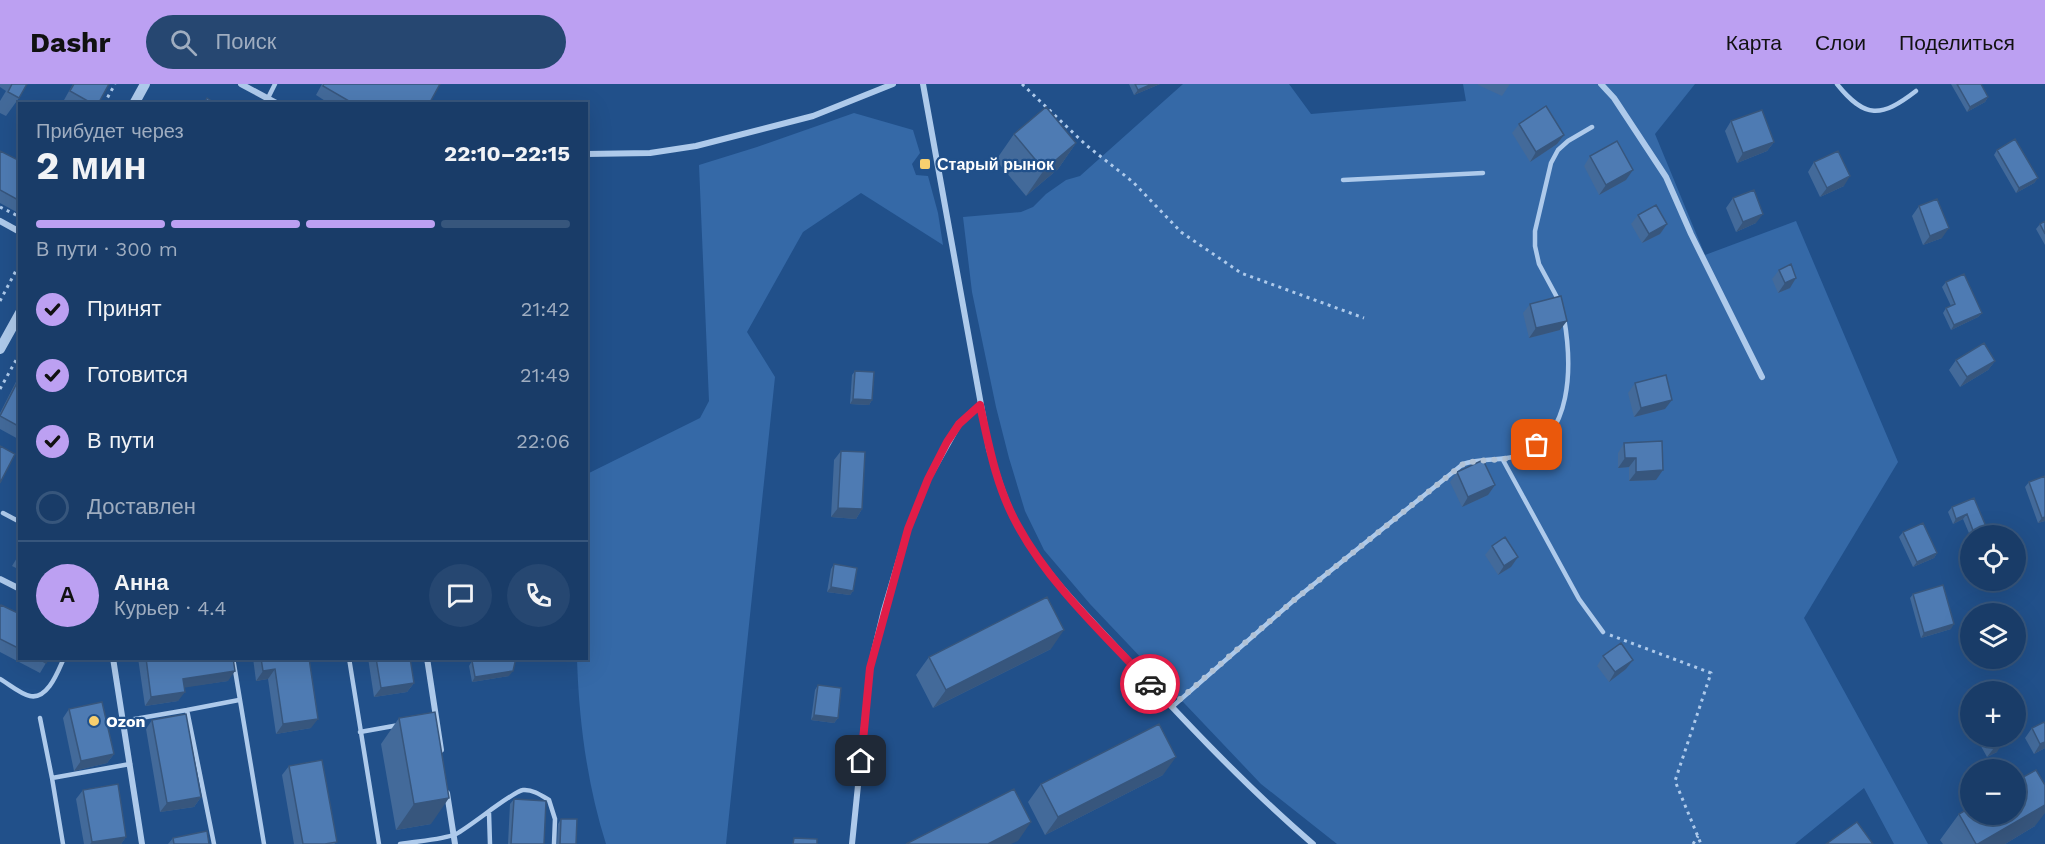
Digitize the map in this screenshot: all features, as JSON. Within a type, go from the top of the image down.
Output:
[{"type":"street","points":[[135,102],[145,84]]},
{"type":"street","points":[[241,84],[275,102]]},
{"type":"street","points":[[588,154],[650,153],[696,146],[813,116],[893,84]]},
{"type":"street","points":[[922,84],[989,449],[998,480],[1017,525],[1035,554],[1059,585],[1171,707],[1223,761],[1312,844]]},
{"type":"street","points":[[1601,84],[1614,98],[1666,177],[1691,234],[1762,377]]},
{"type":"street","points":[[0,221],[18,230]]},
{"type":"street","points":[[0,349],[18,317]]},
{"type":"street","points":[[852,844],[870,668],[887,600],[908,529],[928,479],[959,424],[980,405]]},
{"type":"street","points":[[0,579],[18,588]]},
{"type":"street","points":[[114,660],[142,844]]},
{"type":"street","points":[[427,660],[441,754]]},
{"type":"street","points":[[447,789],[455,844]]},
{"type":"lane","points":[[268,98],[275,84]]},
{"type":"lane","points":[[1837,84],[1855,104],[1874,111],[1888,109],[1916,91]]},
{"type":"lane","points":[[1560,306],[1539,264],[1535,246],[1535,231],[1551,163],[1558,150],[1568,141],[1592,127]]},
{"type":"lane","points":[[1343,180],[1483,173]]},
{"type":"lane","points":[[1171,707],[1293,601],[1463,464],[1475,460],[1503,459],[1520,455],[1549,435],[1559,420],[1569,371],[1568,339],[1564,316]]},
{"type":"lane","points":[[1503,460],[1580,599],[1603,632]]},
{"type":"lane","points":[[3,513],[18,521]]},
{"type":"lane","points":[[0,680],[30,696],[38,696],[47,690],[63,660]]},
{"type":"lane","points":[[233,660],[264,844]]},
{"type":"lane","points":[[349,660],[379,844]]},
{"type":"lane","points":[[123,721],[239,700]]},
{"type":"lane","points":[[187,710],[214,844]]},
{"type":"lane","points":[[40,718],[63,844]]},
{"type":"lane","points":[[425,721],[436,719]]},
{"type":"lane","points":[[360,732],[404,724]]},
{"type":"lane","points":[[52,778],[130,764]]},
{"type":"lane","points":[[400,844],[453,835],[523,790],[537,793],[549,800],[555,819],[554,844]]},
{"type":"lane","points":[[489,813],[490,844]]},
{"type":"path","points":[[105,102],[115,84]]},
{"type":"path","points":[[1022,84],[1086,145],[1133,182],[1181,232],[1241,273],[1364,318]]},
{"type":"path","points":[[0,207],[18,216]]},
{"type":"path","points":[[0,301],[18,267]]},
{"type":"path","points":[[0,389],[18,357]]},
{"type":"path","points":[[1603,632],[1712,673],[1675,782],[1701,844]]},
{"type":"path","points":[[1694,844],[1698,836]]},
{"type":"shaded area","points":[[1183,84],[1289,84],[1311,114],[1466,101],[1463,84],[1695,84],[1655,134],[1705,255],[1796,221],[1898,462],[1804,618],[1928,844],[1894,844],[1864,788],[1795,844],[1337,844],[1261,784],[1090,604],[1044,550],[1025,511],[996,407],[972,292],[963,217],[1021,212],[1033,207],[1046,194],[1066,180],[1080,176]]},
{"type":"shaded area","points":[[854,113],[913,130],[920,153],[912,164],[916,175],[928,176],[938,213],[943,245],[861,193],[803,232],[747,332],[775,377],[726,844],[606,844],[589,775],[578,682],[577,660],[588,660],[588,474],[700,418],[709,401],[699,165]]},
{"type":"building","points":[[12,84],[27,84],[19,98],[8,92]]},
{"type":"building","points":[[74,84],[109,84],[99,102],[89,102],[70,91]]},
{"type":"building","points":[[324,84],[440,84],[430,102],[351,102],[323,86]]},
{"type":"building","points":[[1135,84],[1152,84],[1138,90]]},
{"type":"building","points":[[1957,84],[1981,84],[1988,97],[1970,107]]},
{"type":"building","points":[[1546,106],[1564,135],[1536,152],[1519,124]]},
{"type":"building","points":[[1046,107],[1076,143],[1044,170],[1014,134]]},
{"type":"building","points":[[1762,110],[1774,142],[1743,153],[1731,121]]},
{"type":"building","points":[[2015,139],[2038,178],[2019,188],[1997,150]]},
{"type":"building","points":[[1617,141],[1633,170],[1606,185],[1590,156]]},
{"type":"building","points":[[0,151],[18,160],[18,200],[0,190]]},
{"type":"building","points":[[1838,151],[1850,176],[1827,188],[1814,162]]},
{"type":"building","points":[[1754,190],[1763,214],[1743,222],[1733,198]]},
{"type":"building","points":[[1937,199],[1949,228],[1930,236],[1919,206]]},
{"type":"building","points":[[1656,205],[1667,224],[1649,234],[1638,215]]},
{"type":"building","points":[[2045,221],[2045,234],[2040,224]]},
{"type":"building","points":[[1791,264],[1796,278],[1785,283],[1779,270]]},
{"type":"building","points":[[1964,274],[1982,313],[1954,325],[1946,308],[1955,304],[1946,282]]},
{"type":"building","points":[[1561,296],[1567,321],[1536,328],[1530,304]]},
{"type":"building","points":[[1984,343],[1995,361],[1967,377],[1956,360]]},
{"type":"building","points":[[855,371],[874,372],[872,400],[853,399]]},
{"type":"building","points":[[1666,375],[1672,400],[1641,408],[1635,383]]},
{"type":"building","points":[[18,381],[18,426],[0,416]]},
{"type":"building","points":[[1662,441],[1663,470],[1636,472],[1636,458],[1625,458],[1624,443]]},
{"type":"building","points":[[0,446],[15,454],[0,483]]},
{"type":"building","points":[[841,451],[865,452],[862,509],[838,508]]},
{"type":"building","points":[[1483,460],[1495,485],[1468,497],[1457,472]]},
{"type":"building","points":[[2045,476],[2045,517],[2042,518],[2029,482]]},
{"type":"building","points":[[1974,498],[1985,525],[1971,525],[1967,514],[1956,519],[1952,507]]},
{"type":"building","points":[[1923,523],[1937,553],[1917,562],[1903,532]]},
{"type":"building","points":[[1505,537],[1518,557],[1504,566],[1492,546]]},
{"type":"building","points":[[834,564],[857,568],[853,591],[831,587]]},
{"type":"building","points":[[1943,585],[1954,624],[1924,633],[1913,594]]},
{"type":"building","points":[[1047,597],[1064,630],[946,690],[929,657]]},
{"type":"building","points":[[1,605],[18,613],[18,648],[0,639]]},
{"type":"building","points":[[1621,643],[1633,660],[1615,672],[1603,656]]},
{"type":"building","points":[[146,660],[233,660],[235,671],[183,679],[185,692],[151,697]]},
{"type":"building","points":[[261,660],[309,660],[318,719],[283,724],[275,669],[263,671]]},
{"type":"building","points":[[376,660],[410,660],[414,683],[381,688]]},
{"type":"building","points":[[516,660],[513,671],[475,677],[472,661]]},
{"type":"building","points":[[818,685],[841,688],[838,718],[814,715]]},
{"type":"building","points":[[102,702],[114,754],[81,761],[69,709]]},
{"type":"building","points":[[435,712],[449,798],[414,804],[399,718]]},
{"type":"building","points":[[186,714],[201,797],[167,803],[152,720]]},
{"type":"building","points":[[2044,722],[2045,742],[2040,744],[2032,728]]},
{"type":"building","points":[[1159,724],[1176,757],[1058,817],[1041,784]]},
{"type":"building","points":[[322,760],[337,842],[303,844],[289,766]]},
{"type":"building","points":[[2036,770],[2045,785],[2045,805],[2026,816],[2026,776]]},
{"type":"building","points":[[118,784],[126,837],[92,842],[83,790]]},
{"type":"building","points":[[1014,789],[1031,822],[988,844],[906,844]]},
{"type":"building","points":[[514,799],[546,801],[544,844],[511,844]]},
{"type":"building","points":[[561,819],[577,819],[576,844],[560,844]]},
{"type":"building","points":[[1857,822],[1873,844],[1826,844]]},
{"type":"building","points":[[1965,825],[2011,825],[1978,844]]},
{"type":"building","points":[[207,831],[209,844],[174,844],[173,838]]},
{"type":"building","points":[[794,838],[817,839],[817,844],[793,844]]},
{"type":"way so far","points":[[1150,684],[1171,707],[1293,601],[1463,464],[1475,460],[1503,459],[1520,455],[1537,445]]},
{"type":"place","name":"Старый рынок","points":[[925,164]]},
{"type":"place","name":"Ozon","points":[[94,721]]},
{"type":"route","points":[[861,761],[870,668],[908,529],[928,479],[947,442],[959,424],[980,405],[998,480],[1017,525],[1035,554],[1059,585],[1150,684]]}]
